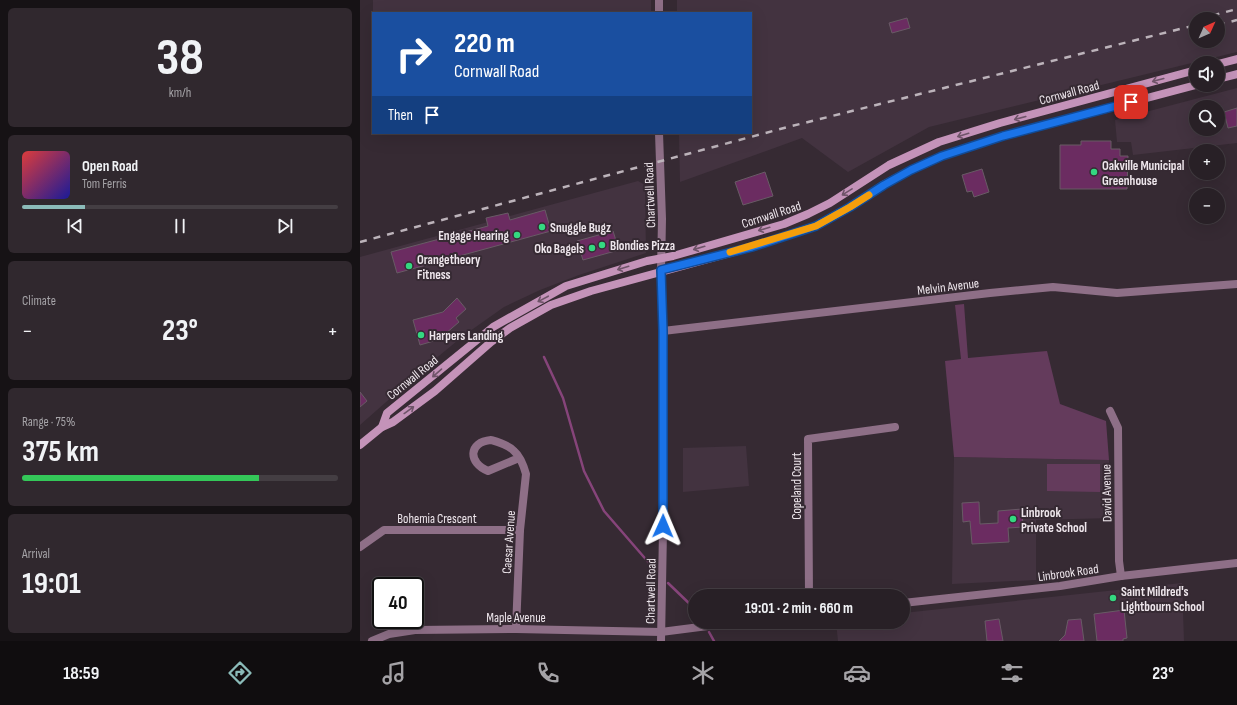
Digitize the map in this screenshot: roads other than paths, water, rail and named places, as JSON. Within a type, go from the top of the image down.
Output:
[{"type":"main road","points":[[1225,62],[1237,58]]},
{"type":"main road","name":"Cornwall Road","points":[[382,427],[387,413],[467,347],[499,323],[566,286],[647,261],[764,230],[808,214],[830,203],[889,165],[939,142],[1000,123],[1189,72]]},
{"type":"main road","points":[[1225,77],[1237,74]]},
{"type":"main road","name":"Cornwall Road","points":[[360,445],[382,427],[393,422],[424,400],[491,342],[510,328],[551,306],[591,291],[661,270],[752,247],[816,226],[850,207],[890,181],[942,156],[1003,136],[1189,87]]},
{"type":"street","points":[[659,0],[659,12]]},
{"type":"street","name":"Chartwell Road","points":[[659,134],[662,226],[661,270],[664,475],[661,641]]},
{"type":"street","name":"Melvin Avenue","points":[[663,331],[1053,287],[1117,293],[1237,284]]},
{"type":"street","name":"David Avenue","points":[[1110,411],[1118,428],[1119,561],[1121,576]]},
{"type":"street","name":"Copeland Court","points":[[809,589],[808,439],[895,427]]},
{"type":"street","points":[[491,440],[515,451],[519,458],[488,471],[476,463],[473,456],[479,443],[491,440]]},
{"type":"street","name":"Caesar Avenue","points":[[516,629],[520,530],[526,474],[519,458]]},
{"type":"street","name":"Bohemia Crescent","points":[[360,548],[384,530],[520,530]]},
{"type":"street","name":"Linbrook Road","points":[[910,602],[1060,586],[1121,576],[1237,563]]},
{"type":"street","name":"Maple Avenue","points":[[372,641],[389,634],[415,630],[516,629],[661,632]]},
{"type":"street","points":[[661,632],[688,629]]},
{"type":"waterway","points":[[544,357],[563,398],[584,471],[604,511],[656,571]]},
{"type":"waterway","points":[[668,583],[688,602]]},
{"type":"waterway","points":[[709,632],[714,641]]},
{"type":"railway","points":[[1225,12],[1237,9]]},
{"type":"railway","points":[[1225,23],[1237,20]]},
{"type":"railway","points":[[360,242],[784,128],[1189,27]]},
{"type":"place","name":"Oakville Municipal Greenhouse","points":[[1094,172]]},
{"type":"place","name":"Snuggle Bugz","points":[[542,227]]},
{"type":"place","name":"Engage Hearing","points":[[517,235]]},
{"type":"place","name":"Blondies Pizza","points":[[602,245]]},
{"type":"place","name":"Oko Bagels","points":[[592,248]]},
{"type":"place","name":"Orangetheory Fitness","points":[[409,266]]},
{"type":"place","name":"Harpers Landing","points":[[421,335]]},
{"type":"place","name":"Linbrook Private School","points":[[1013,519]]},
{"type":"place","name":"Saint Mildred's Lightbourn School","points":[[1113,598]]}]
